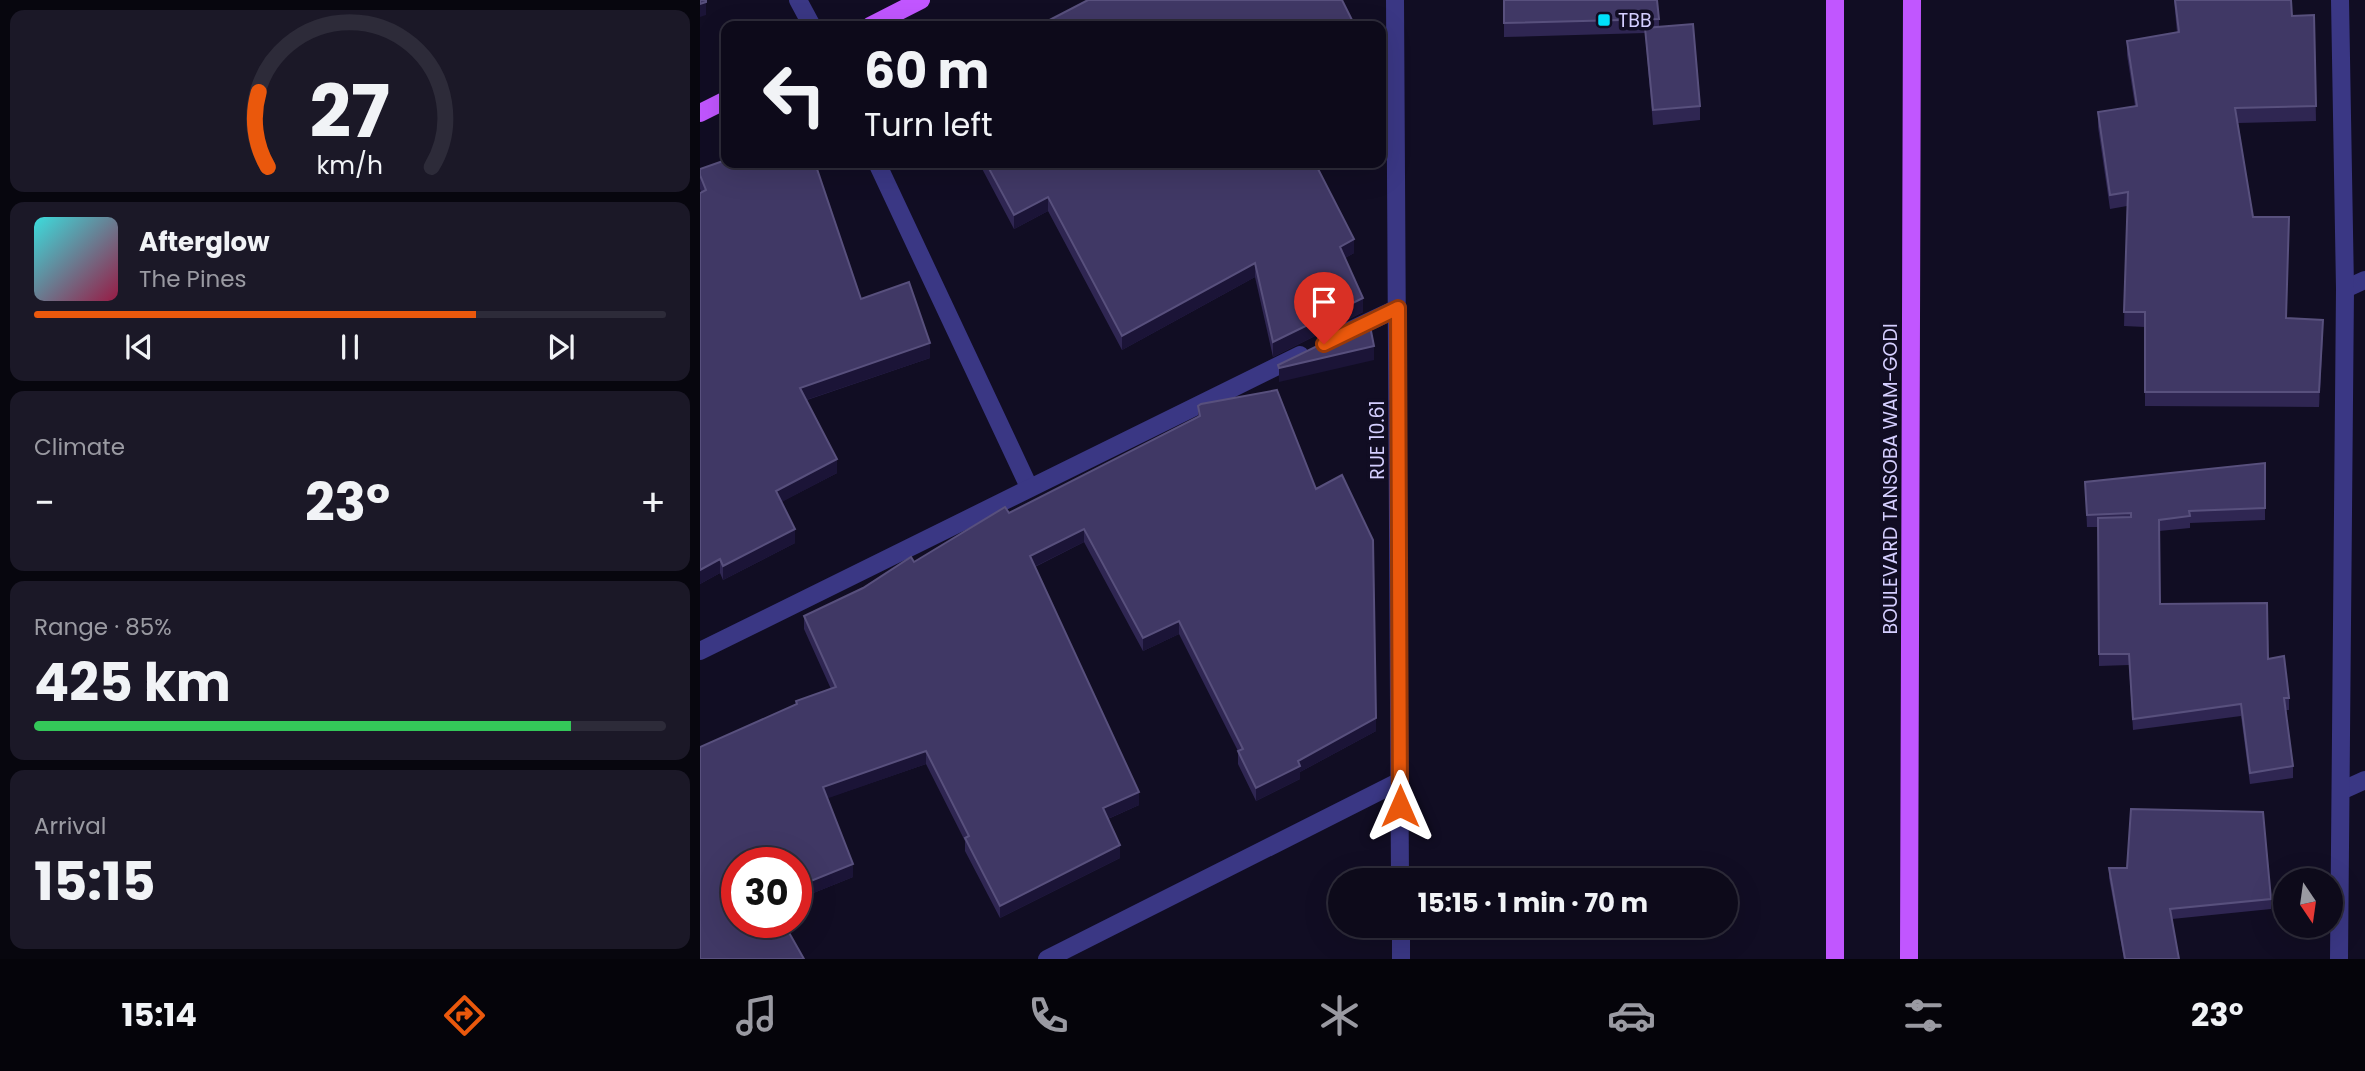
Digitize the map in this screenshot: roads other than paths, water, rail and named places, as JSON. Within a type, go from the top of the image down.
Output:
[{"type":"main road","points":[[880,21],[921,0]]},
{"type":"main road","points":[[1835,0],[1835,959]]},
{"type":"main road","name":"BOULEVARD TANSOBA WAM-GODI","points":[[1909,959],[1912,0]]},
{"type":"main road","points":[[700,114],[721,103]]},
{"type":"street","points":[[798,0],[809,21]]},
{"type":"street","name":"RUE 10.61","points":[[1395,0],[1401,868]]},
{"type":"street","points":[[2339,959],[2343,790],[2346,289],[2340,0]]},
{"type":"street","points":[[879,168],[1029,487]]},
{"type":"street","points":[[2346,289],[2365,280]]},
{"type":"street","points":[[1336,337],[1398,308]]},
{"type":"street","points":[[700,651],[1312,349]]},
{"type":"street","points":[[2343,790],[2365,780]]},
{"type":"street","points":[[1047,959],[1400,781]]},
{"type":"street","points":[[1401,938],[1401,959]]},
{"type":"place","name":"TBB","points":[[1604,20]]}]
